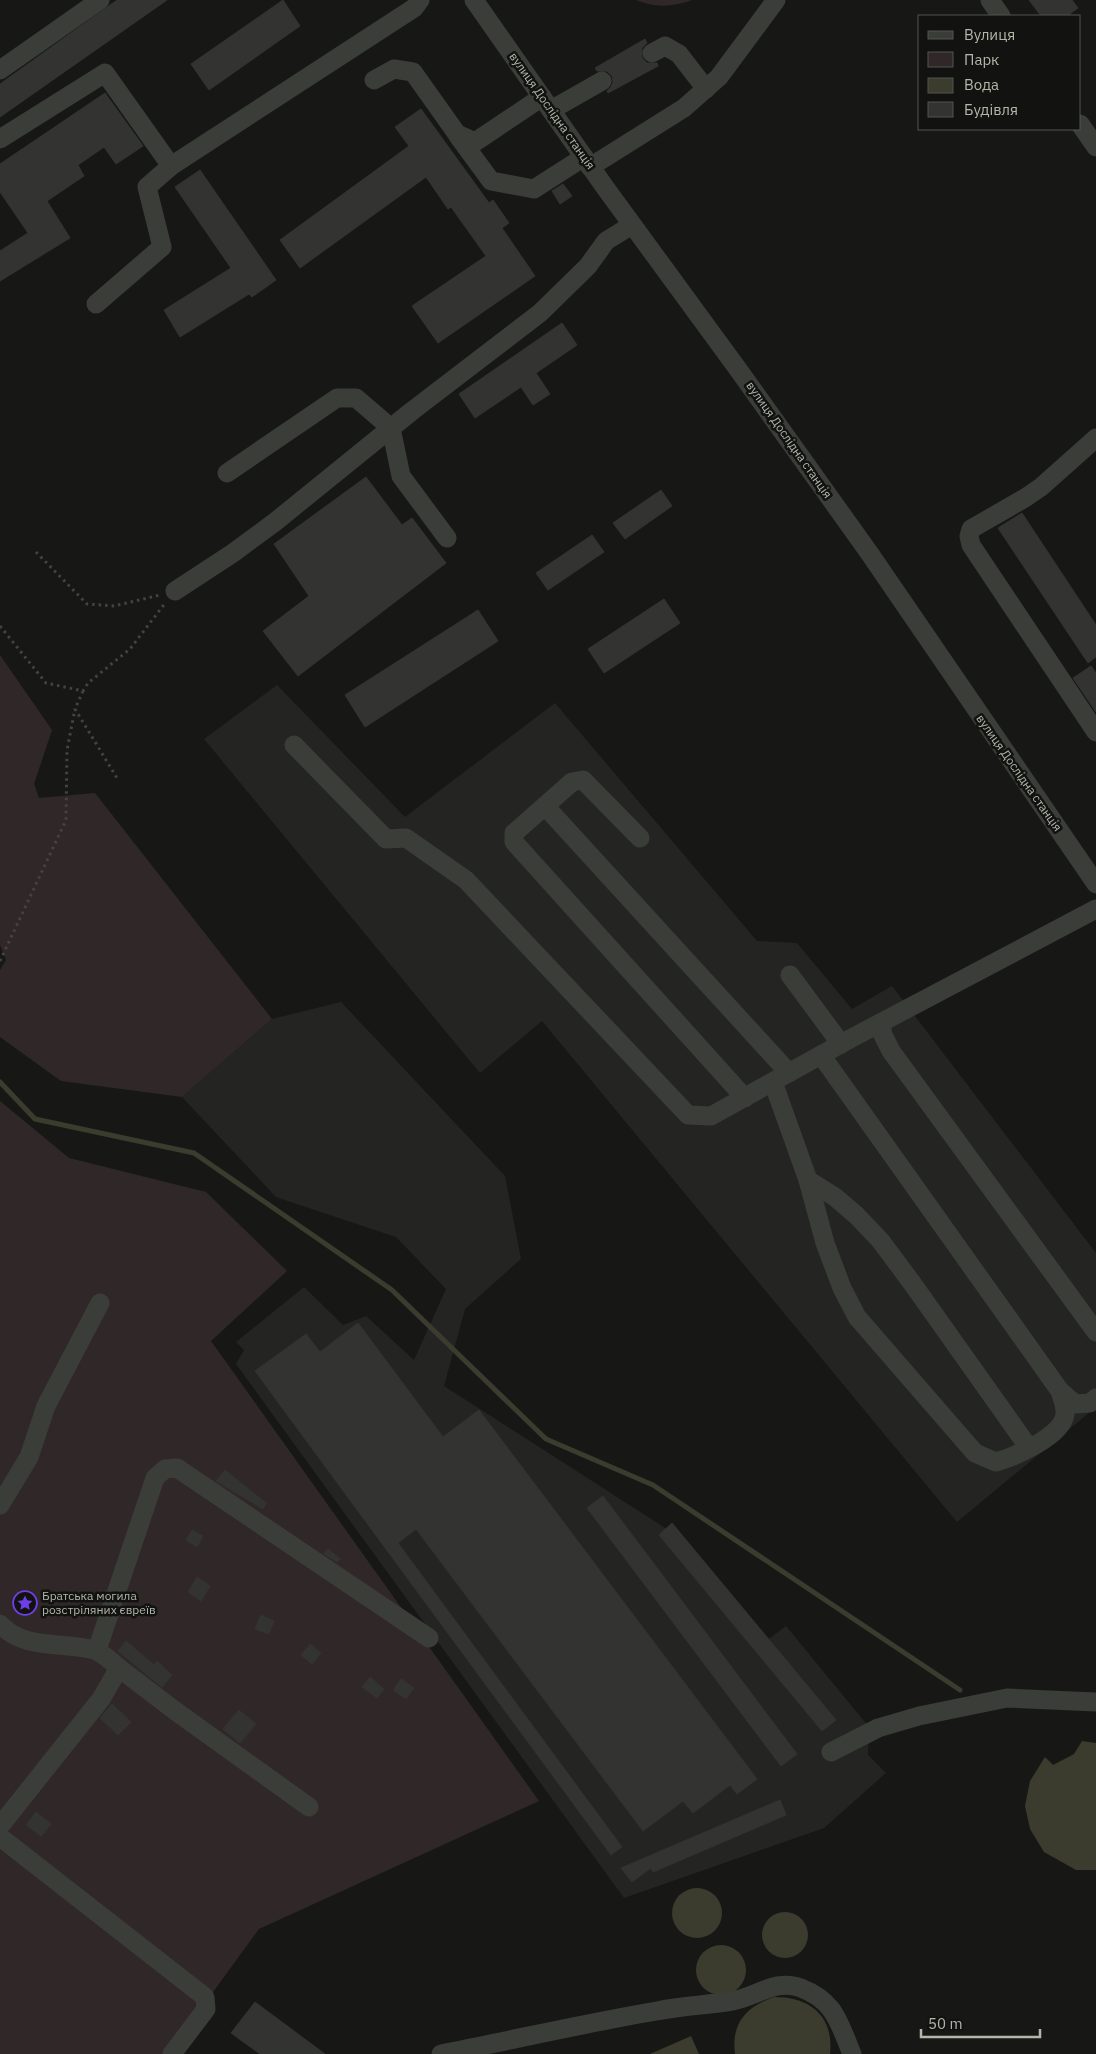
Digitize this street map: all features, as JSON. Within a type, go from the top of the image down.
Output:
[{"type":"street","points":[[0,70],[100,0]]},
{"type":"street","points":[[96,304],[162,247],[147,187],[171,166],[414,8],[420,0]]},
{"type":"street","name":"вулиця Дослідна станція","points":[[474,0],[587,162],[864,546],[1096,884]]},
{"type":"street","points":[[374,80],[394,69],[413,72],[492,181],[534,189],[684,108],[719,78],[776,0]]},
{"type":"street","points":[[990,0],[1000,15]]},
{"type":"street","points":[[652,54],[665,46],[679,54],[706,89]]},
{"type":"street","points":[[0,139],[105,73],[171,166]]},
{"type":"street","points":[[457,134],[475,142],[547,104],[602,81]]},
{"type":"street","points":[[1081,125],[1096,147]]},
{"type":"street","points":[[175,591],[276,522],[391,428],[540,313],[588,266],[606,241],[632,225]]},
{"type":"street","points":[[227,473],[338,398],[356,398],[391,428],[401,476],[447,538]]},
{"type":"street","points":[[1096,438],[1041,488],[971,529],[969,536],[971,545],[1096,732]]},
{"type":"street","points":[[294,745],[386,839],[406,838],[466,880],[688,1115],[711,1116],[841,1044],[1096,909]]},
{"type":"street","points":[[640,838],[583,780],[572,782],[514,833],[514,842],[745,1098]]},
{"type":"street","points":[[545,806],[790,1073]]},
{"type":"street","points":[[790,974],[841,1044]]},
{"type":"street","points":[[882,1023],[882,1035],[891,1051],[1096,1332]]},
{"type":"street","points":[[821,1055],[1060,1391],[1075,1404],[1090,1403],[1096,1398]]},
{"type":"street","points":[[773,1082],[808,1180],[825,1243],[842,1288],[857,1317],[975,1453],[996,1462],[1014,1456],[1029,1448],[1060,1426],[1066,1414],[1060,1391]]},
{"type":"street","points":[[808,1180],[835,1197],[880,1240],[1029,1448]]},
{"type":"street","points":[[0,1504],[29,1457],[46,1406],[100,1303]]},
{"type":"street","points":[[97,1650],[155,1478],[165,1469],[176,1468],[428,1638]]},
{"type":"street","points":[[0,1624],[15,1635],[41,1644],[84,1647],[97,1650],[174,1710],[310,1806]]},
{"type":"street","points":[[0,1826],[101,1699],[119,1668]]},
{"type":"street","points":[[831,1752],[878,1728],[919,1716],[1006,1698],[1096,1702]]},
{"type":"street","points":[[0,1837],[205,1997],[206,2009],[172,2054]]},
{"type":"street","points":[[441,2054],[658,2010],[735,2001],[773,1986],[800,1987],[826,2002],[834,2012],[852,2054]]},
{"type":"path","points":[[36,552],[87,604],[114,606],[175,591]]},
{"type":"path","points":[[0,961],[0,955],[66,820],[67,750],[76,709],[83,692],[88,683],[130,649],[175,591]]},
{"type":"path","points":[[0,626],[46,683],[83,692]]},
{"type":"path","points":[[76,709],[117,778]]},
{"type":"shaded area","points":[[277,685],[405,817],[555,703],[757,941],[797,943],[852,1009],[892,986],[1096,1253],[1096,1407],[957,1522],[542,1021],[480,1073],[204,739]]},
{"type":"shaded area","points":[[341,1002],[505,1176],[521,1259],[465,1309],[444,1386],[673,1533],[766,1641],[786,1626],[869,1727],[868,1755],[886,1773],[824,1828],[624,1898],[236,1364],[244,1350],[236,1342],[304,1287],[343,1325],[366,1316],[414,1360],[446,1289],[396,1237],[276,1197],[182,1097],[272,1019]]},
{"type":"green space","points":[[636,0],[692,0],[664,6]]},
{"type":"green space","points":[[0,655],[52,730],[34,784],[39,798],[95,793],[272,1019],[182,1097],[61,1081],[0,1037],[0,970],[6,960],[0,945]]},
{"type":"green space","points":[[0,1101],[69,1158],[206,1192],[287,1271],[211,1341],[539,1801],[259,1929],[168,2054],[0,2054]]},
{"type":"water","points":[[1082,1741],[1096,1743],[1096,1870],[1076,1870],[1044,1852],[1030,1829],[1025,1806],[1030,1781],[1045,1757],[1053,1765],[1074,1754]]},
{"type":"water","points":[[692,1888],[702,1888],[715,1895],[722,1908],[722,1918],[715,1931],[702,1938],[692,1938],[683,1934],[676,1927],[672,1918],[672,1908],[676,1899],[683,1892]]},
{"type":"water","points":[[790,1912],[802,1918],[807,1926],[807,1944],[802,1952],[794,1957],[780,1958],[768,1952],[763,1944],[762,1930],[768,1918],[776,1913]]},
{"type":"water","points":[[716,1945],[726,1945],[739,1952],[746,1965],[746,1975],[739,1988],[726,1995],[716,1995],[707,1991],[700,1984],[696,1975],[696,1965],[700,1956],[707,1949]]},
{"type":"water","points":[[774,1997],[799,2001],[817,2011],[824,2019],[828,2029],[830,2054],[735,2054],[735,2033],[742,2018],[748,2011]]},
{"type":"water","points":[[691,2036],[699,2054],[650,2054]]},
{"type":"building","points":[[117,0],[167,0],[0,117],[0,84]]},
{"type":"building","points":[[283,0],[300,26],[209,90],[191,64]]},
{"type":"building","points":[[1029,0],[1072,0],[1078,8],[1068,15],[1040,15]]},
{"type":"building","points":[[645,39],[647,43],[642,48],[642,58],[647,63],[657,63],[658,66],[608,93],[607,91],[613,82],[612,76],[607,71],[597,71],[595,68]]},
{"type":"building","points":[[105,93],[143,146],[116,164],[104,147],[78,165],[84,176],[47,201],[70,238],[0,281],[0,251],[28,233],[0,192],[0,164]]},
{"type":"building","points":[[421,109],[489,203],[493,200],[509,223],[502,228],[535,276],[438,343],[412,306],[486,256],[451,207],[448,209],[426,177],[300,268],[280,240],[409,146],[395,127]]},
{"type":"building","points":[[200,170],[276,280],[252,297],[249,294],[180,337],[164,310],[231,268],[175,187]]},
{"type":"building","points":[[563,184],[572,196],[560,204],[552,191]]},
{"type":"building","points":[[562,323],[577,345],[536,373],[550,394],[533,405],[521,387],[475,418],[459,394]]},
{"type":"building","points":[[366,477],[402,525],[412,518],[446,563],[298,676],[263,631],[309,596],[274,544]]},
{"type":"building","points":[[661,490],[672,506],[625,539],[613,523]]},
{"type":"building","points":[[1022,513],[1096,625],[1096,657],[1088,663],[998,528]]},
{"type":"building","points":[[592,535],[604,552],[548,590],[536,573]]},
{"type":"building","points":[[664,599],[680,623],[604,673],[588,649]]},
{"type":"building","points":[[478,610],[498,641],[365,727],[345,695]]},
{"type":"building","points":[[1091,666],[1096,673],[1096,712],[1073,678]]},
{"type":"building","points":[[358,1323],[443,1437],[479,1410],[757,1779],[737,1794],[730,1785],[693,1813],[683,1801],[643,1831],[416,1529],[398,1543],[622,1847],[611,1855],[255,1371],[306,1334],[320,1352]]},
{"type":"building","points":[[225,1470],[266,1503],[263,1509],[216,1481]]},
{"type":"building","points":[[603,1496],[797,1754],[781,1766],[587,1508]]},
{"type":"building","points":[[672,1523],[836,1720],[822,1731],[659,1535]]},
{"type":"building","points":[[192,1530],[203,1536],[197,1547],[186,1540]]},
{"type":"building","points":[[328,1549],[340,1559],[337,1562],[324,1554]]},
{"type":"building","points":[[197,1577],[210,1586],[201,1601],[188,1592]]},
{"type":"building","points":[[261,1615],[274,1621],[269,1634],[255,1629]]},
{"type":"building","points":[[126,1641],[154,1665],[157,1661],[172,1675],[162,1687],[118,1651]]},
{"type":"building","points":[[310,1644],[321,1653],[312,1664],[301,1655]]},
{"type":"building","points":[[370,1677],[384,1689],[377,1698],[362,1687]]},
{"type":"building","points":[[401,1679],[414,1688],[406,1699],[393,1690]]},
{"type":"building","points":[[112,1704],[131,1722],[118,1735],[100,1718]]},
{"type":"building","points":[[239,1710],[256,1724],[240,1743],[223,1729]]},
{"type":"building","points":[[780,1800],[786,1815],[653,1872],[651,1868],[632,1882],[621,1868]]},
{"type":"building","points":[[36,1812],[51,1824],[41,1836],[26,1825]]},
{"type":"building","points":[[255,2002],[325,2054],[260,2054],[231,2033]]},
{"type":"waterway","points":[[0,1082],[35,1119],[194,1153],[392,1290],[546,1439],[653,1485],[960,1690]]},
{"type":"place","name":"Братська могила розстріляних євреїв","points":[[25,1603]]}]
